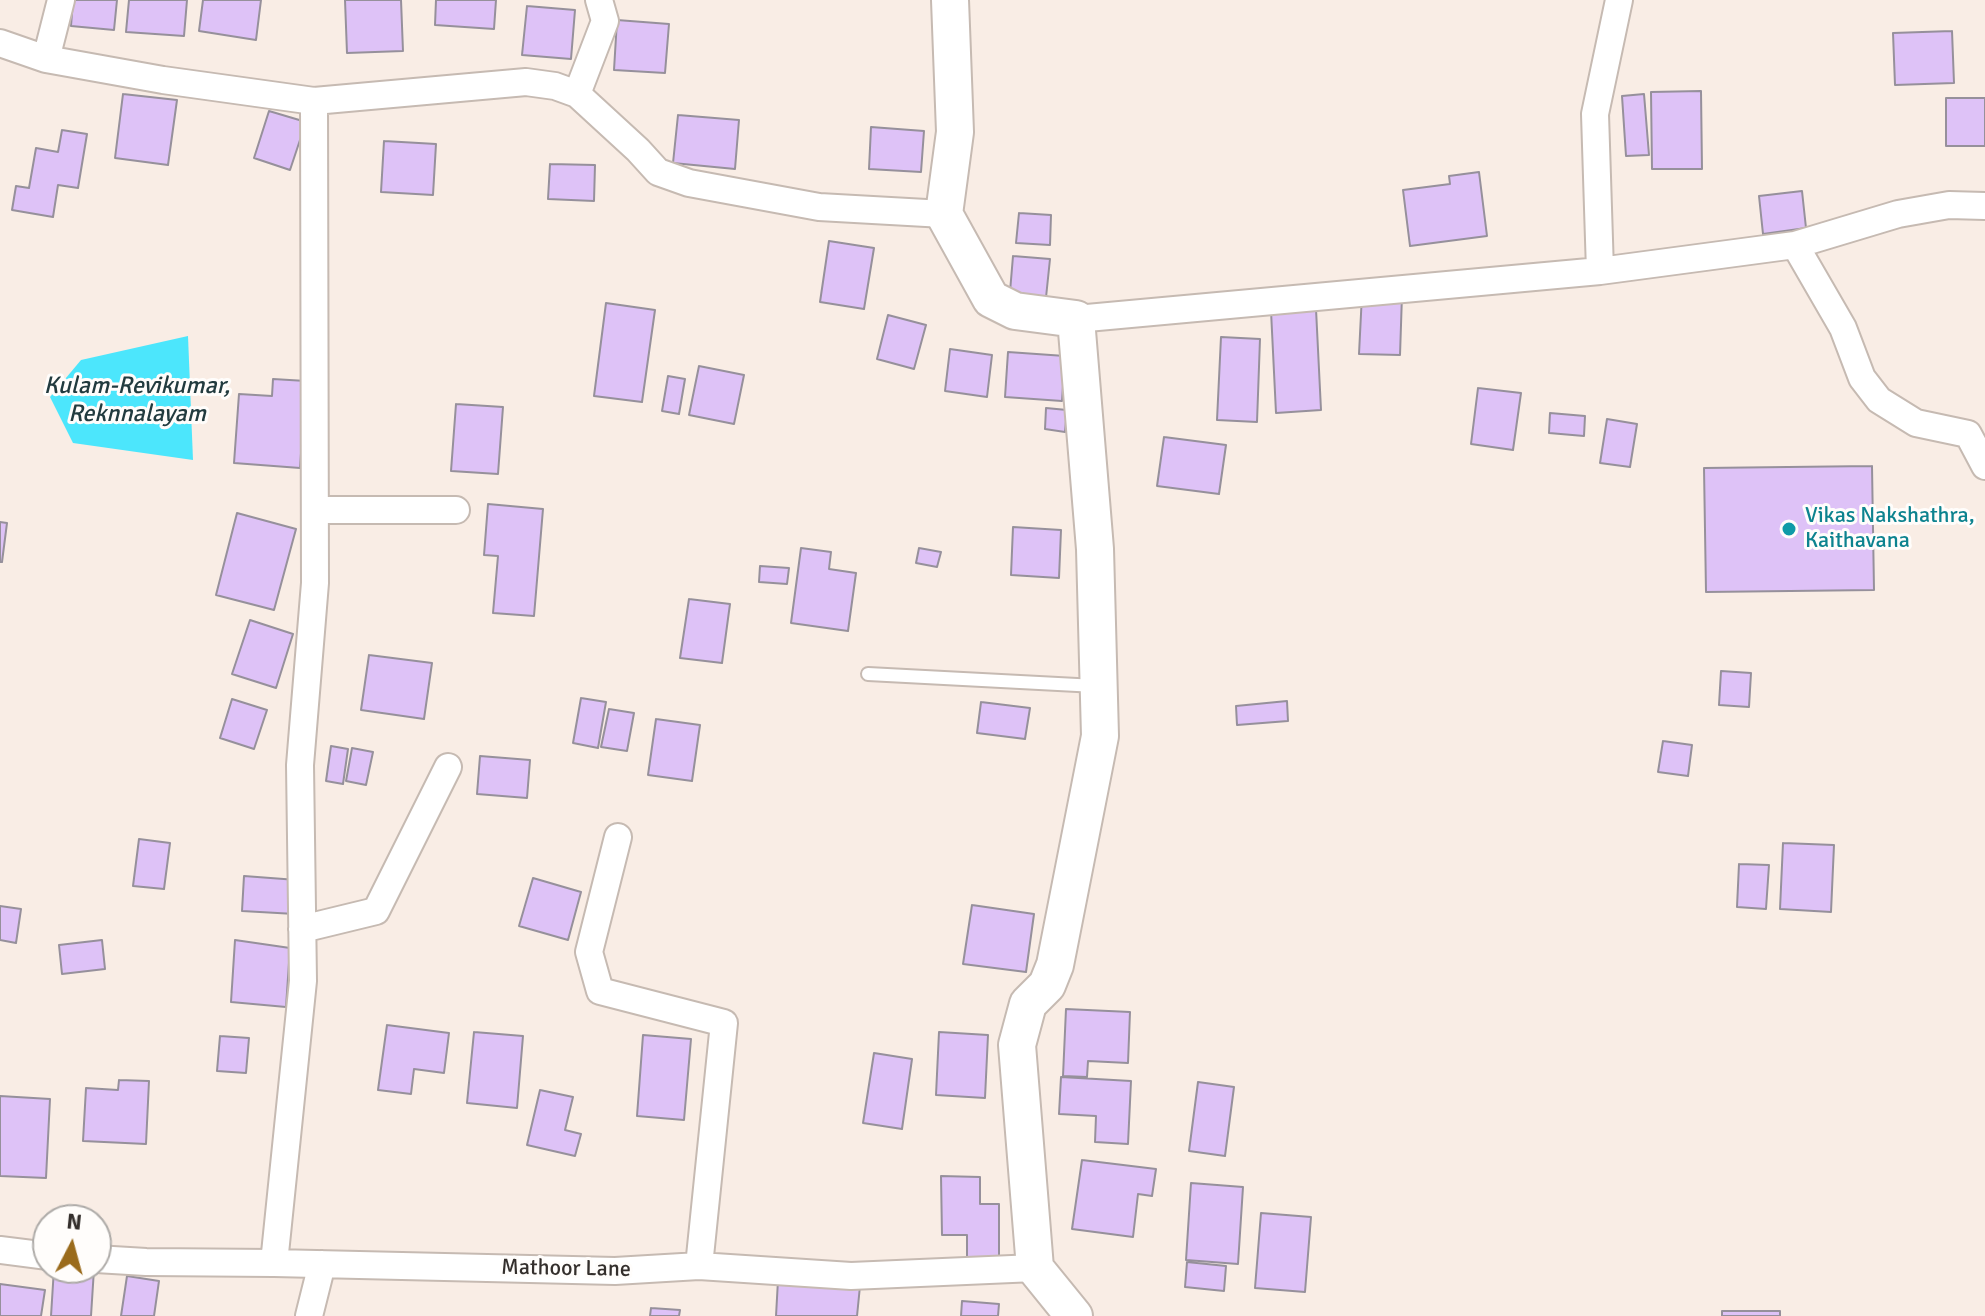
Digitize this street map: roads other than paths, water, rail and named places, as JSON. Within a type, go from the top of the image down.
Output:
[{"type":"street","points":[[46,59],[61,0]]},
{"type":"street","points":[[577,94],[605,21],[599,0]]},
{"type":"street","points":[[950,0],[955,132],[944,214],[991,299],[1015,311],[1076,319],[1600,271],[1795,245],[1898,214],[1949,205],[1985,206]]},
{"type":"street","points":[[1600,271],[1595,114],[1619,0]]},
{"type":"street","points":[[0,43],[46,59],[163,80],[314,101],[526,82],[555,86],[577,94],[658,172],[689,183],[819,207],[944,214]]},
{"type":"street","points":[[274,1263],[303,981],[300,765],[315,583],[314,101]]},
{"type":"street","points":[[1795,245],[1843,328],[1862,378],[1879,400],[1916,423],[1968,434],[1985,466]]},
{"type":"street","points":[[1074,1316],[1035,1268],[1017,1045],[1028,1004],[1047,985],[1055,965],[1100,736],[1095,549],[1076,319]]},
{"type":"street","points":[[315,510],[456,510]]},
{"type":"street","points":[[302,929],[376,911],[448,767]]},
{"type":"street","points":[[618,837],[589,952],[600,991],[724,1023],[699,1266]]},
{"type":"street","points":[[0,1250],[32,1254]]},
{"type":"street","name":"Mathoor Lane","points":[[112,1260],[615,1271],[699,1266],[851,1276],[1035,1268]]},
{"type":"street","points":[[309,1316],[322,1264]]},
{"type":"lane","points":[[868,674],[1099,687]]},
{"type":"water","name":"Kulam-Revikumar, Reknnalayam","points":[[188,336],[193,460],[73,443],[50,397],[81,360]]},
{"type":"place","name":"Vikas Nakshathra, Kaithavana","points":[[1789,529]]}]
